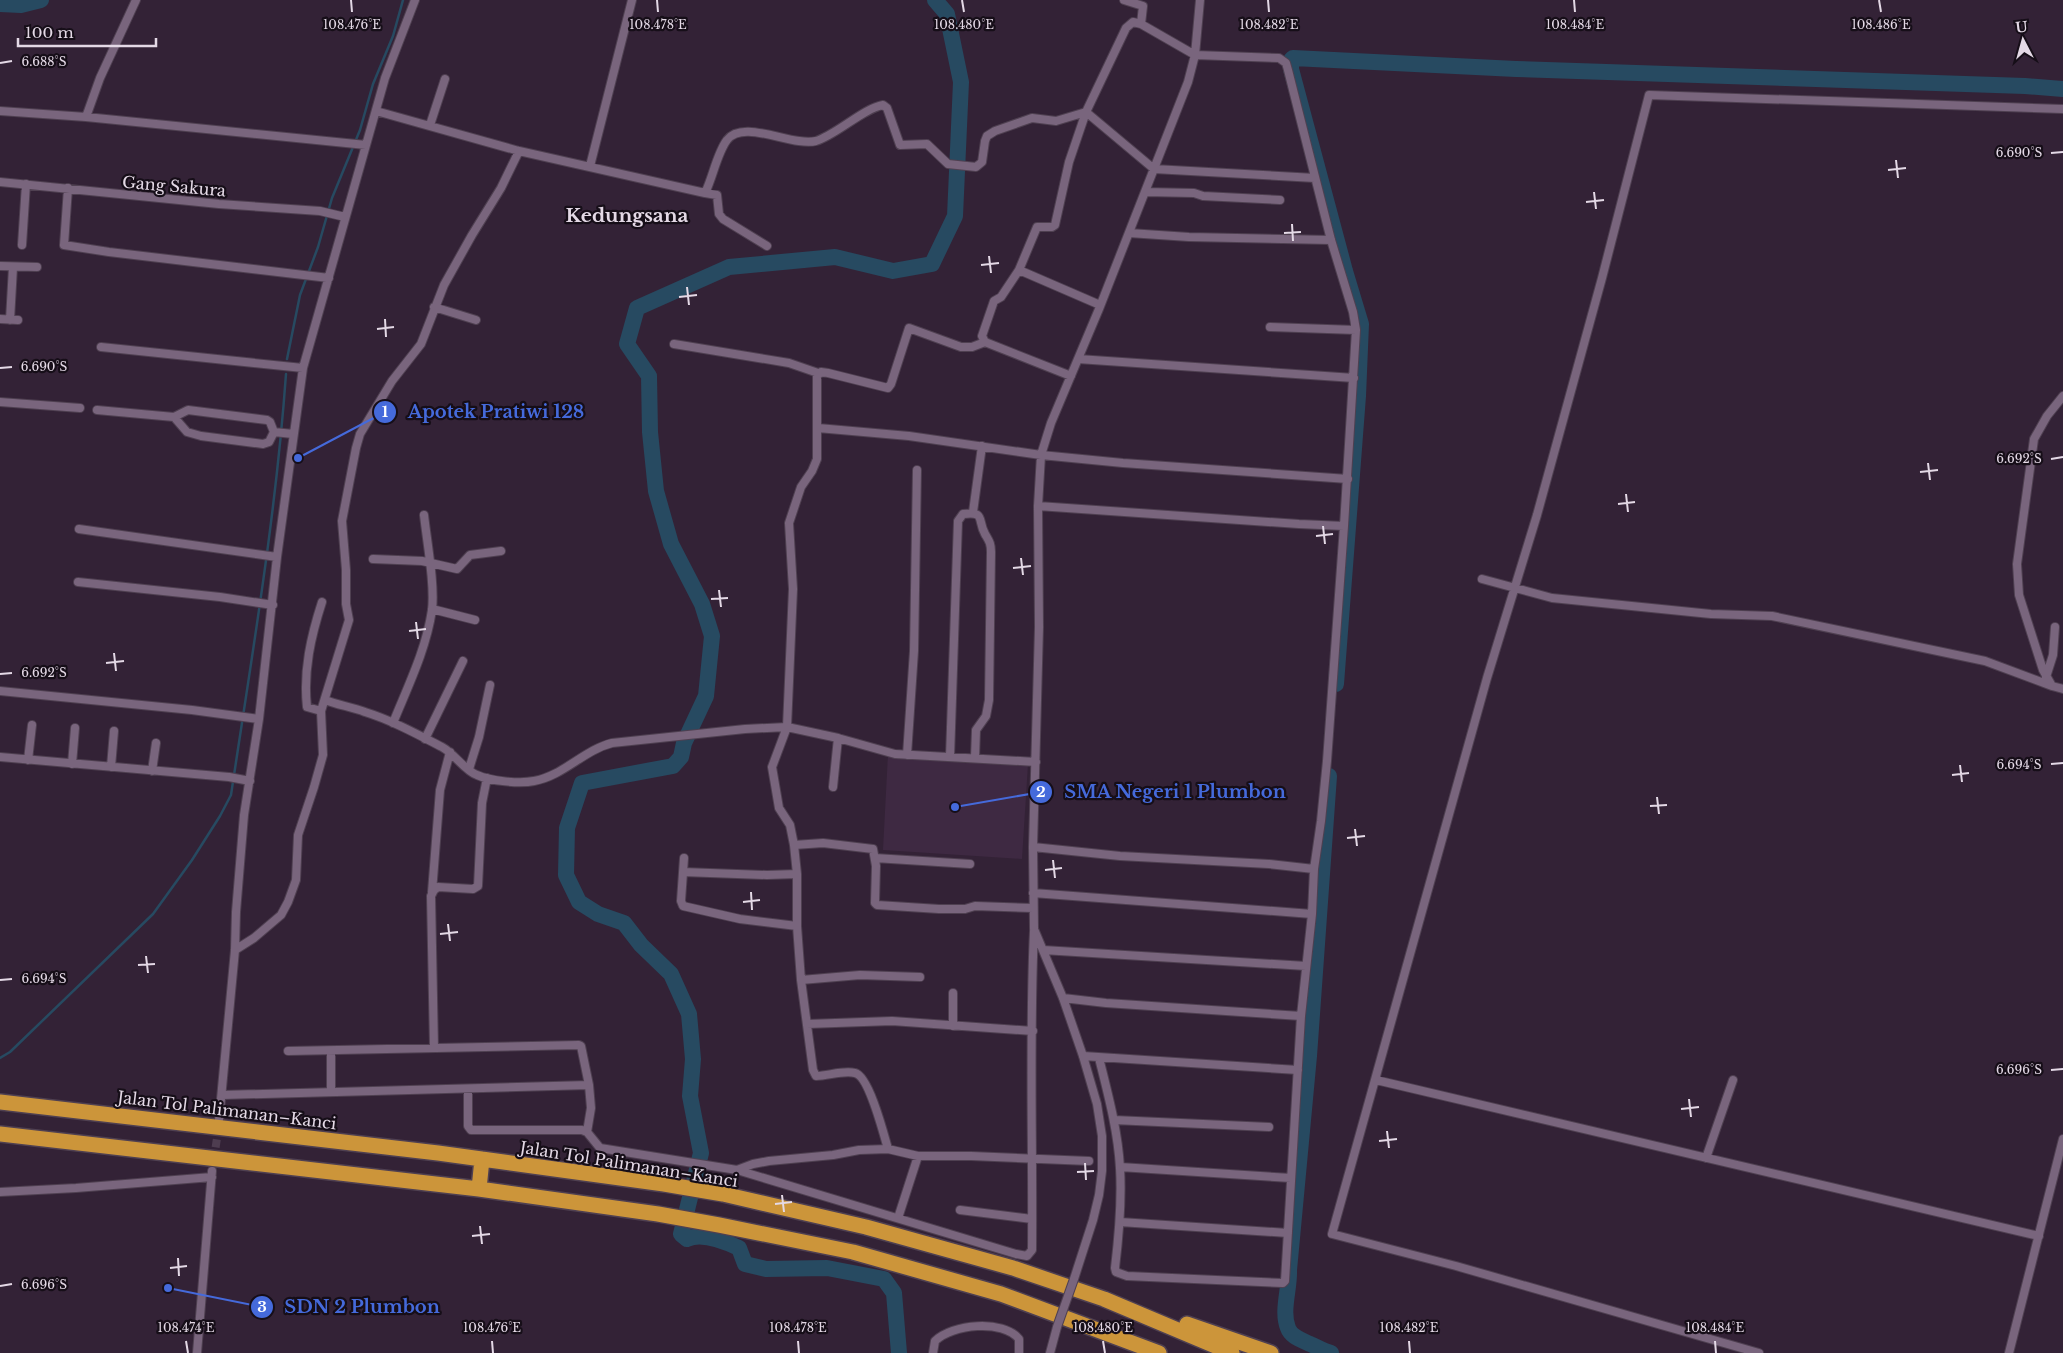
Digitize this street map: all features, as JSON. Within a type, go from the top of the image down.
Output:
[{"type":"highway","name":"Jalan Tol Palimanan–Kanci","points":[[0,1102],[482,1159],[723,1194],[866,1227],[1013,1268],[1104,1299],[1232,1353]]},
{"type":"highway","points":[[0,1134],[479,1189],[658,1214],[719,1225],[853,1252],[1001,1294],[1159,1353]]},
{"type":"highway","points":[[479,1189],[482,1159]]},
{"type":"highway","points":[[1104,1299],[1271,1353]]},
{"type":"street","points":[[86,117],[100,78],[136,0]]},
{"type":"street","points":[[219,1120],[235,950],[246,780],[273,605],[274,556],[290,434],[303,368],[345,217],[360,144],[376,111],[385,78],[415,0]]},
{"type":"street","points":[[590,166],[632,0]]},
{"type":"street","points":[[1124,0],[1143,6],[1141,24]]},
{"type":"street","points":[[468,1089],[468,1126],[471,1130],[579,1129],[587,1132],[595,1145],[600,1148],[737,1170],[1023,1256],[1030,1254],[1032,1250],[1031,1003],[1034,929],[1033,847],[1039,627],[1038,506],[1041,455],[1051,422],[1100,306],[1188,82],[1195,55],[1200,0]]},
{"type":"street","points":[[984,342],[982,336],[994,301],[1001,298],[1019,270],[1037,228],[1055,225],[1070,162],[1086,112],[1126,28],[1132,22],[1141,24],[1195,55],[1284,60],[1331,240],[1353,312],[1356,330],[1348,479],[1326,769],[1314,869],[1312,914],[1301,1016],[1285,1281],[1279,1284],[1127,1276],[1118,1273],[1115,1268],[1120,1222],[1120,1167],[1114,1120],[1099,1058]]},
{"type":"street","points":[[430,125],[445,79]]},
{"type":"street","points":[[1759,1353],[1456,1266],[1332,1234],[1487,678],[1515,588],[1602,278],[1649,95],[2063,109]]},
{"type":"street","points":[[705,192],[725,145],[734,134],[743,131],[797,140],[816,141],[881,105],[887,108],[898,144],[904,146],[927,144],[945,163],[973,167],[981,164],[987,136],[995,131],[1032,118],[1056,121],[1086,112]]},
{"type":"street","points":[[0,111],[86,117],[360,144]]},
{"type":"street","points":[[376,111],[520,151],[717,195],[719,214],[722,219],[767,246]]},
{"type":"street","points":[[1086,112],[1154,169],[1315,178]]},
{"type":"street","points":[[235,950],[254,938],[278,918],[292,892],[296,875],[298,834],[323,754],[321,711],[348,620],[342,521],[360,434],[387,389],[421,344],[434,307],[455,264],[492,203],[520,151]]},
{"type":"street","name":"Gang Sakura","points":[[0,182],[219,204],[320,211],[345,217]]},
{"type":"street","points":[[22,245],[26,184]]},
{"type":"street","points":[[68,188],[64,245],[108,252],[329,278]]},
{"type":"street","points":[[1145,192],[1194,193],[1203,196],[1280,200]]},
{"type":"street","points":[[1129,233],[1190,237],[1331,240]]},
{"type":"street","points":[[0,266],[37,267]]},
{"type":"street","points":[[0,319],[14,320],[13,267]]},
{"type":"street","points":[[1019,270],[1100,306]]},
{"type":"street","points":[[434,307],[476,320]]},
{"type":"street","points":[[1270,327],[1356,330]]},
{"type":"street","points":[[674,344],[789,363],[818,373],[828,373],[888,388],[891,384],[909,328],[961,347],[972,347],[984,342],[1071,376]]},
{"type":"street","points":[[101,347],[303,368]]},
{"type":"street","points":[[1078,359],[1354,378]]},
{"type":"street","points":[[818,373],[816,378],[817,459],[812,471],[800,487],[789,523],[793,588],[787,727],[772,767],[778,808],[790,825],[794,845],[801,980],[815,1075],[855,1073],[861,1077],[876,1108],[888,1149]]},
{"type":"street","points":[[2052,686],[2046,677],[2019,595],[2017,564],[2034,439],[2047,416],[2063,396]]},
{"type":"street","points":[[0,402],[80,408]]},
{"type":"street","points":[[97,410],[174,417],[188,410],[268,420],[275,432]]},
{"type":"street","points":[[174,417],[185,431],[201,436],[266,444],[275,432]]},
{"type":"street","points":[[818,428],[909,436],[1041,455],[1123,463],[1348,479]]},
{"type":"street","points":[[275,432],[290,434]]},
{"type":"street","points":[[973,512],[982,446]]},
{"type":"street","points":[[907,755],[914,651],[917,470]]},
{"type":"street","points":[[1038,506],[1290,524],[1344,526]]},
{"type":"street","points":[[950,757],[959,518],[963,514],[973,512],[980,517],[984,532],[990,542],[991,552],[989,700],[986,716],[976,730],[974,758]]},
{"type":"street","points":[[393,723],[419,661],[432,609],[424,515]]},
{"type":"street","points":[[79,530],[274,556]]},
{"type":"street","points":[[372,559],[429,562],[458,569],[470,555],[501,551]]},
{"type":"street","points":[[1482,579],[1552,598],[1711,614],[1772,616],[1985,661],[2063,689]]},
{"type":"street","points":[[78,582],[273,605]]},
{"type":"street","points":[[321,711],[306,708],[306,678],[308,651],[322,602]]},
{"type":"street","points":[[432,609],[475,620]]},
{"type":"street","points":[[2046,677],[2053,655],[2055,627]]},
{"type":"street","points":[[425,739],[463,661]]},
{"type":"street","points":[[469,770],[478,744],[490,685]]},
{"type":"street","points":[[0,691],[256,718]]},
{"type":"street","points":[[325,700],[367,712],[393,723],[450,752],[474,774],[487,778],[533,781],[559,772],[603,745],[624,741],[745,729],[787,727],[838,738],[882,751],[907,755],[1036,762]]},
{"type":"street","points":[[28,760],[32,725]]},
{"type":"street","points":[[72,764],[76,728]]},
{"type":"street","points":[[111,767],[114,731]]},
{"type":"street","points":[[833,787],[838,738]]},
{"type":"street","points":[[152,770],[156,743]]},
{"type":"street","points":[[434,1048],[432,892],[440,790],[450,752]]},
{"type":"street","points":[[0,757],[246,780]]},
{"type":"street","points":[[432,892],[438,887],[473,889],[478,886],[482,803],[487,778]]},
{"type":"street","points":[[794,845],[822,843],[872,849],[875,858],[874,903],[877,905],[939,909],[965,909],[975,906],[1033,908]]},
{"type":"street","points":[[1033,847],[1120,856],[1269,864],[1314,869]]},
{"type":"street","points":[[684,858],[682,906],[740,919],[797,926]]},
{"type":"street","points":[[875,858],[970,864]]},
{"type":"street","points":[[683,872],[767,875],[797,874]]},
{"type":"street","points":[[1033,893],[1312,914]]},
{"type":"street","points":[[1034,929],[1063,998],[1083,1056],[1097,1104],[1102,1136],[1102,1171],[1093,1220],[1050,1353]]},
{"type":"street","points":[[1043,950],[1306,966]]},
{"type":"street","points":[[801,980],[860,975],[920,977]]},
{"type":"street","points":[[953,993],[953,1026]]},
{"type":"street","points":[[1063,998],[1106,1003],[1301,1016]]},
{"type":"street","points":[[807,1024],[868,1021],[1032,1031]]},
{"type":"street","points":[[288,1051],[579,1044],[589,1086],[591,1108],[587,1132]]},
{"type":"street","points":[[330,1092],[331,1051]]},
{"type":"street","points":[[1083,1056],[1298,1070]]},
{"type":"street","points":[[1376,1080],[2039,1236]]},
{"type":"street","points":[[1706,1158],[1733,1080]]},
{"type":"street","points":[[222,1095],[589,1086]]},
{"type":"street","points":[[1114,1120],[1269,1128]]},
{"type":"street","points":[[2009,1353],[2063,1140]]},
{"type":"street","points":[[737,1170],[769,1161],[833,1155],[859,1150],[888,1149],[918,1156],[971,1156],[1089,1161]]},
{"type":"street","points":[[898,1218],[918,1156]]},
{"type":"street","points":[[1120,1167],[1291,1178]]},
{"type":"street","points":[[0,1192],[76,1188],[212,1174],[197,1353]]},
{"type":"street","points":[[960,1210],[1032,1219]]},
{"type":"street","points":[[1120,1222],[1288,1233]]},
{"type":"street","points":[[933,1353],[935,1341],[942,1334],[959,1328],[979,1326],[993,1327],[1014,1334],[1019,1339],[1019,1353]]},
{"type":"shaded area","points":[[888,754],[1028,764],[1022,859],[883,850]]},
{"type":"waterway","points":[[0,4],[21,5],[41,0]]},
{"type":"waterway","points":[[287,359],[300,295],[318,247],[332,198],[360,130],[373,84],[393,36],[403,0]]},
{"type":"waterway","points":[[899,1353],[894,1293],[884,1279],[827,1268],[766,1269],[745,1264],[739,1248],[727,1243],[699,1236],[687,1239],[681,1234],[701,1153],[690,1096],[693,1059],[689,1014],[671,974],[641,945],[624,923],[598,914],[579,902],[566,875],[567,828],[582,783],[673,766],[681,757],[684,743],[706,696],[712,636],[702,604],[671,544],[656,491],[650,432],[649,376],[627,344],[637,308],[729,267],[835,257],[893,271],[932,264],[955,216],[961,82],[947,14],[935,0]]},
{"type":"waterway","points":[[1336,684],[1358,396],[1361,324],[1291,69],[1291,60],[1293,58],[1516,69],[2025,86],[2063,89]]},
{"type":"waterway","points":[[0,1058],[10,1052],[153,914],[192,860],[231,795],[270,532],[286,374]]},
{"type":"waterway","points":[[1329,776],[1309,1056],[1285,1314],[1289,1331],[1294,1336],[1331,1353]]},
{"type":"tunnel","points":[[212,1171],[219,1125]]},
{"type":"place","name":"Apotek Pratiwi 128","points":[[298,458]]},
{"type":"place","name":"SMA Negeri 1 Plumbon","points":[[955,807]]},
{"type":"place","name":"SDN 2 Plumbon","points":[[168,1288]]},
{"type":"district","name":"Kedungsana","points":[[627,215]]}]
